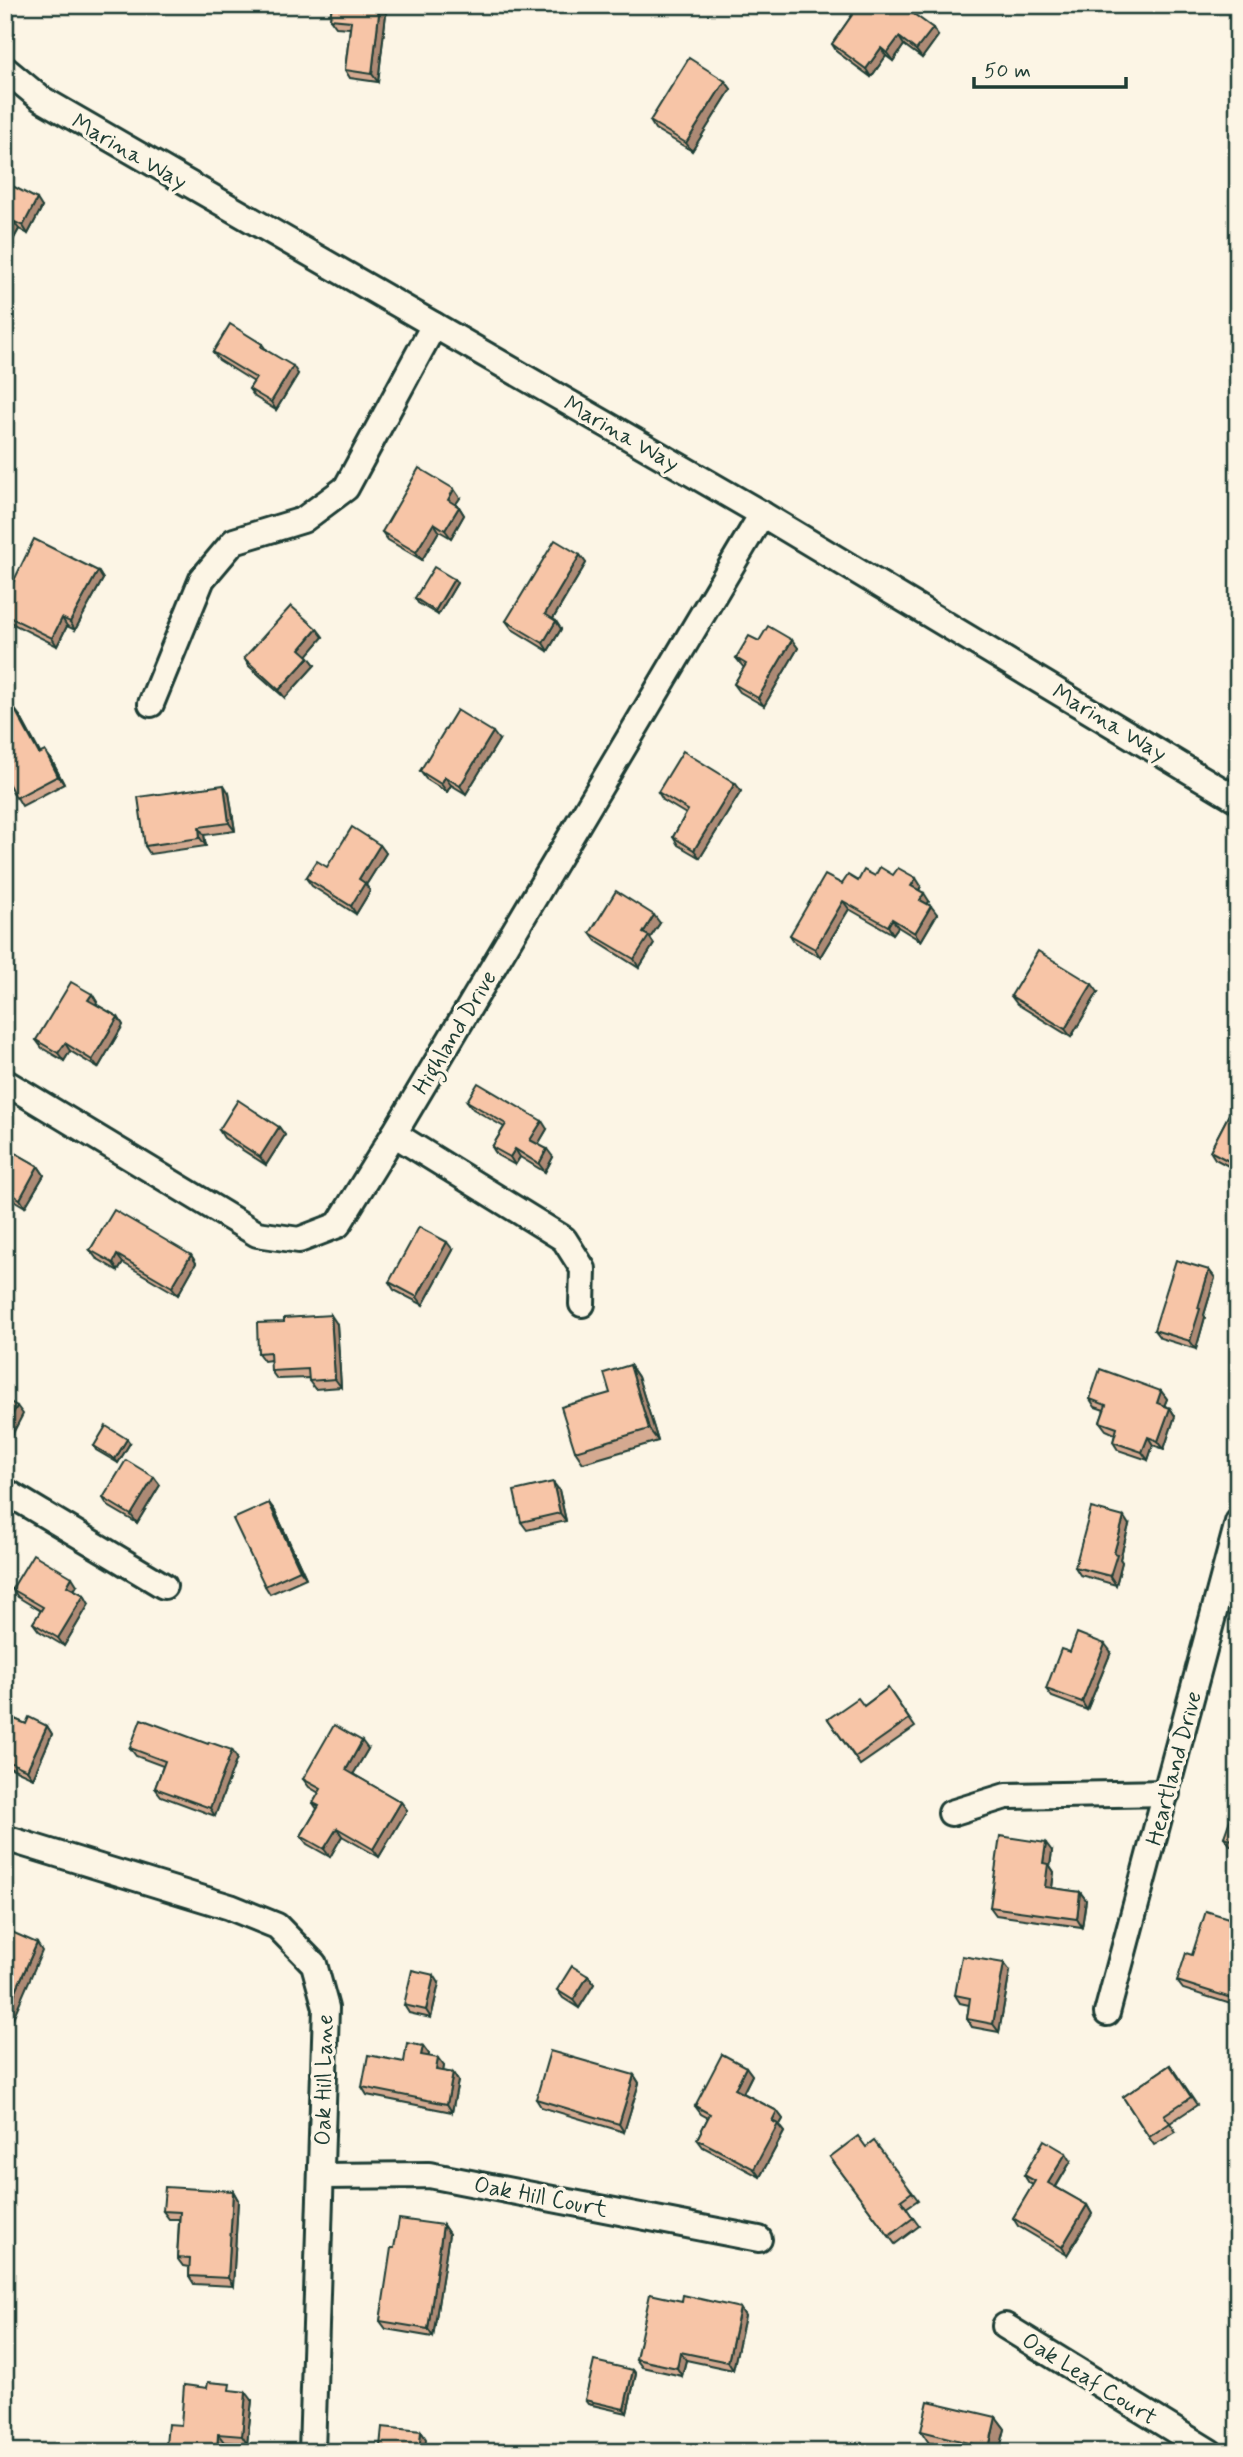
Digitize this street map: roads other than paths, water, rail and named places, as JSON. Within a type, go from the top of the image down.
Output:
[{"type":"street","name":"Marina Way","points":[[5,69],[40,98],[762,514],[1238,800]]},
{"type":"street","points":[[151,704],[202,579],[234,541],[303,520],[346,488],[434,325]]},
{"type":"street","name":"Highland Drive","points":[[5,1082],[257,1234],[299,1240],[338,1225],[762,514]]},
{"type":"street","points":[[394,1134],[565,1239],[583,1269],[582,1304]]},
{"type":"street","points":[[5,1491],[164,1586]]},
{"type":"street","name":"Heartland Drive","points":[[1107,2014],[1238,1522]]},
{"type":"street","points":[[951,1813],[1006,1796],[1167,1793]]},
{"type":"street","name":"Oak Hill Lane","points":[[5,1838],[230,1907],[277,1926],[314,1964],[326,2008],[312,2452]]},
{"type":"street","name":"Oak Hill Court","points":[[321,2176],[429,2175],[759,2239]]},
{"type":"street","name":"Oak Leaf Court","points":[[1005,2326],[1210,2452]]}]
